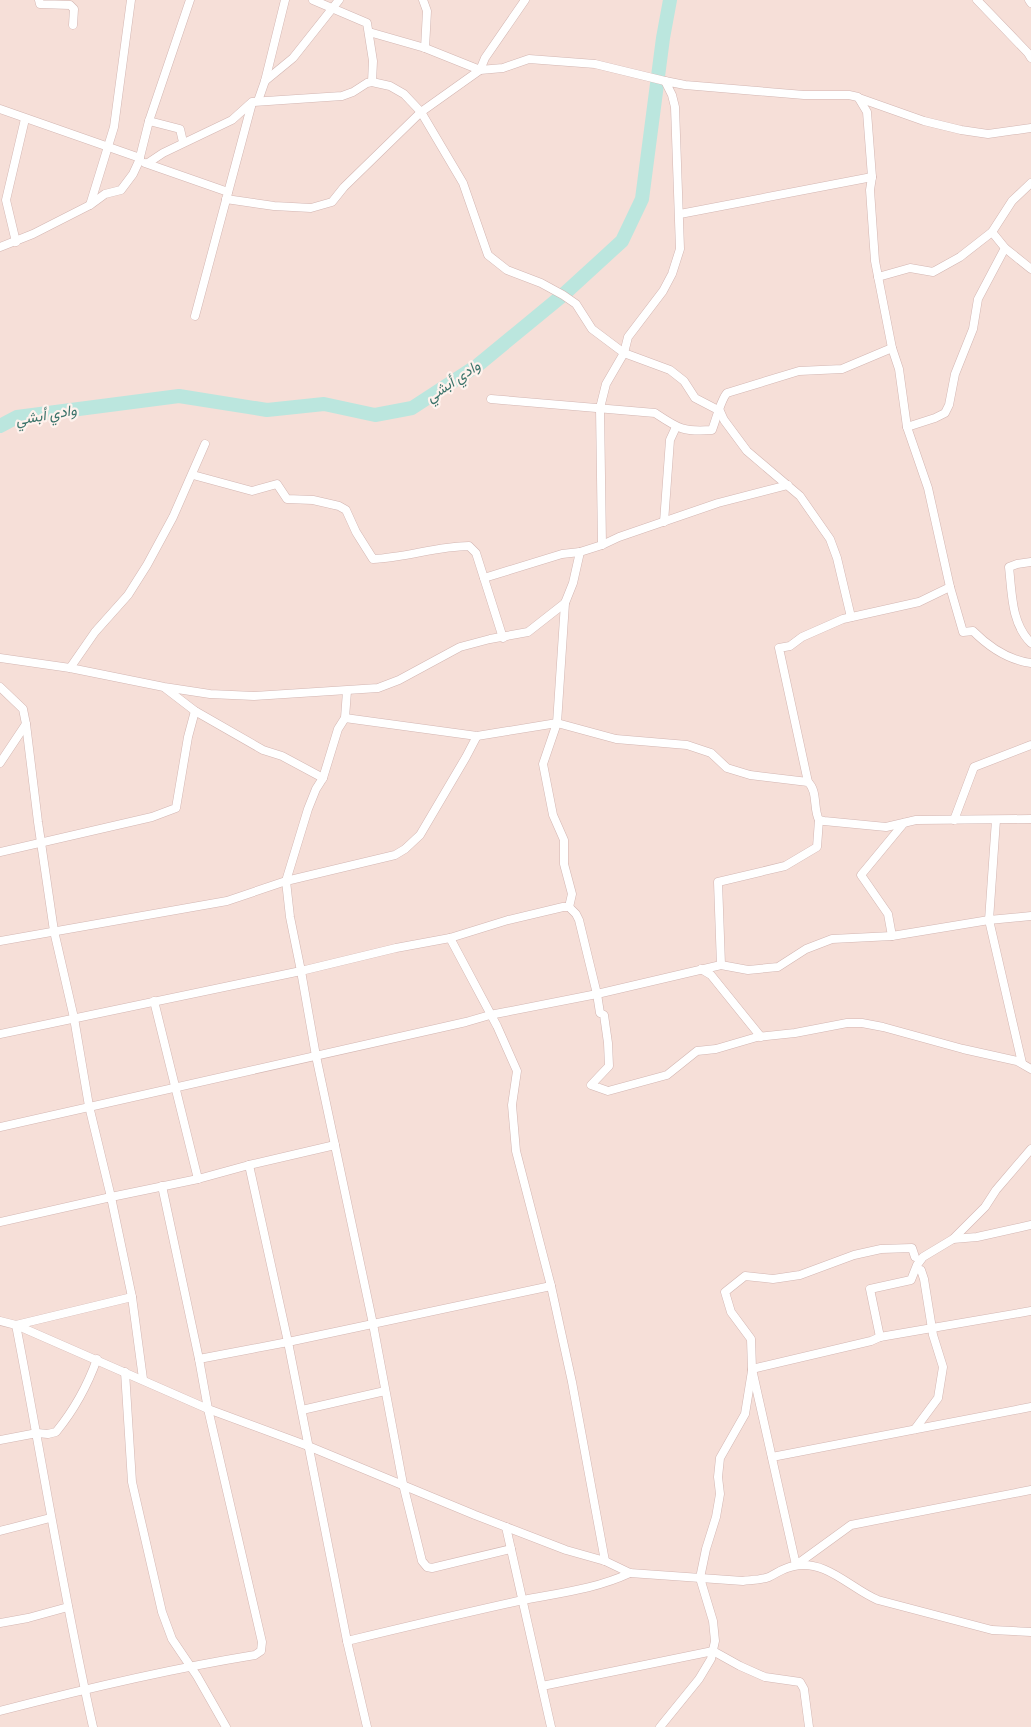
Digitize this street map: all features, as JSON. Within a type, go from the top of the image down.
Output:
[{"type":"street","points":[[39,0],[40,4],[70,5],[74,9],[72,25]]},
{"type":"street","points":[[90,205],[114,127],[131,0]]},
{"type":"street","points":[[0,247],[16,242],[90,205],[105,194],[121,190],[133,174],[139,159],[149,121],[190,0]]},
{"type":"street","points":[[195,316],[255,101],[265,81],[285,0]]},
{"type":"street","points":[[313,0],[367,23],[373,62],[372,82]]},
{"type":"street","points":[[265,81],[293,58],[339,0]]},
{"type":"street","points":[[423,0],[427,11],[425,48]]},
{"type":"street","points":[[0,109],[109,146],[227,196],[274,206],[311,208],[332,202],[344,187],[420,112],[480,70],[485,58],[525,0]]},
{"type":"street","points":[[977,0],[1031,58]]},
{"type":"street","points":[[369,32],[425,48],[480,70],[503,68],[529,59],[595,64],[685,84],[804,95],[849,94],[924,121],[988,134],[1031,128]]},
{"type":"street","points":[[602,545],[600,408],[606,384],[624,353],[628,336],[663,292],[672,274],[680,249],[675,107],[665,80]]},
{"type":"street","points":[[148,163],[184,142],[232,120],[255,101],[342,96],[372,82],[390,86],[404,94],[420,112],[463,183],[488,255],[507,270],[541,283],[563,295],[576,304],[592,329],[624,353],[670,370],[684,381],[695,398],[720,411],[724,420],[747,451],[800,496],[830,539],[837,558],[851,617]]},
{"type":"street","points":[[858,97],[867,112],[872,177],[870,190],[874,261],[892,348],[899,369],[907,427],[928,488],[950,587],[963,632],[973,632],[985,644],[1007,656],[1020,662],[1031,663]]},
{"type":"street","points":[[16,242],[6,200],[25,119]]},
{"type":"street","points":[[149,121],[180,129],[184,142]]},
{"type":"street","points":[[680,214],[872,177]]},
{"type":"street","points":[[878,277],[910,268],[933,272],[960,257],[992,232],[1012,201],[1031,183]]},
{"type":"street","points":[[992,232],[1005,248],[1031,269]]},
{"type":"street","points":[[907,427],[936,418],[945,413],[949,405],[955,374],[973,329],[978,299],[1005,248]]},
{"type":"street","points":[[491,399],[656,413],[676,427],[690,431],[712,430],[720,411],[722,398],[726,393],[799,371],[842,369],[892,348]]},
{"type":"street","points":[[664,522],[670,440],[676,427]]},
{"type":"street","points":[[70,668],[95,632],[128,595],[174,517],[204,444]]},
{"type":"street","points":[[193,474],[252,491],[277,484],[287,500],[313,500],[339,506],[346,510],[356,532],[374,559],[386,559],[455,546],[469,546],[476,553],[502,638]]},
{"type":"street","points":[[484,578],[562,554],[580,552],[602,545],[619,537],[718,503],[788,486]]},
{"type":"street","points":[[569,907],[572,894],[564,864],[564,840],[553,815],[543,764],[557,723],[565,603],[573,583],[580,552]]},
{"type":"street","points":[[1031,562],[1009,567],[1013,608],[1024,635],[1031,643]]},
{"type":"street","points":[[721,965],[718,882],[786,866],[817,847],[820,820],[816,815],[813,787],[808,782],[779,648],[790,646],[802,637],[851,617],[919,602],[950,587]]},
{"type":"street","points":[[0,658],[70,668],[164,687],[210,694],[254,696],[378,688],[399,680],[460,648],[490,639],[528,632],[565,603]]},
{"type":"street","points":[[0,686],[23,709],[54,931],[74,1018],[89,1106],[132,1297],[143,1379]]},
{"type":"street","points":[[164,687],[195,711],[263,750],[282,756],[323,778]]},
{"type":"street","points":[[347,691],[345,718],[338,729],[323,778],[308,809],[286,881],[290,917],[316,1056],[373,1324],[403,1484],[422,1561],[427,1567],[432,1568],[511,1549]]},
{"type":"street","points":[[0,852],[152,817],[176,808],[188,737],[195,711]]},
{"type":"street","points":[[345,718],[477,736],[557,723],[616,739],[687,746],[710,753],[727,768],[750,775],[808,782]]},
{"type":"street","points":[[0,763],[26,724]]},
{"type":"street","points":[[0,941],[226,901],[286,881],[395,855],[405,849],[420,835],[477,736]]},
{"type":"street","points":[[954,820],[974,767],[1031,746]]},
{"type":"street","points":[[820,820],[886,827],[916,820],[1031,819]]},
{"type":"street","points":[[996,820],[988,920],[1022,1063]]},
{"type":"street","points":[[892,936],[888,914],[860,875],[904,823]]},
{"type":"street","points":[[0,1034],[450,938],[508,920],[569,907]]},
{"type":"street","points":[[569,907],[576,914],[578,920],[600,1013],[604,1016],[608,1043],[609,1066],[591,1085],[608,1091],[667,1075],[697,1051],[716,1049],[761,1037],[795,1033],[847,1023],[862,1023],[1022,1063],[1031,1069]]},
{"type":"street","points":[[0,1127],[490,1015],[597,994],[701,969],[721,965],[748,970],[778,967],[806,949],[832,939],[892,936],[988,920],[1031,916]]},
{"type":"street","points":[[450,938],[497,1026],[517,1071],[512,1106],[516,1151],[572,1382],[605,1561]]},
{"type":"street","points":[[701,969],[711,975],[761,1037]]},
{"type":"street","points":[[154,1001],[198,1179]]},
{"type":"street","points":[[0,1222],[198,1179],[335,1145]]},
{"type":"street","points":[[880,1337],[870,1289],[911,1280],[917,1265],[923,1257],[953,1239],[985,1207],[996,1190],[1031,1148]]},
{"type":"street","points":[[1020,1162],[1031,1161]]},
{"type":"street","points":[[249,1165],[288,1342],[347,1640],[368,1727]]},
{"type":"street","points":[[0,1711],[84,1689],[189,1666],[255,1655],[261,1651],[262,1642],[208,1409],[162,1186]]},
{"type":"street","points":[[953,1239],[977,1237],[1031,1225]]},
{"type":"street","points":[[660,1727],[699,1679],[711,1659],[715,1641],[713,1621],[700,1578],[720,1494],[718,1477],[720,1458],[745,1414],[752,1369],[751,1339],[731,1312],[724,1292],[745,1276],[773,1279],[800,1276],[854,1256],[881,1249],[912,1248],[915,1257]]},
{"type":"street","points":[[915,1430],[938,1398],[943,1367],[932,1328],[924,1280],[920,1270]]},
{"type":"street","points":[[199,1360],[550,1286]]},
{"type":"street","points":[[16,1324],[132,1297]]},
{"type":"street","points":[[752,1369],[871,1341],[880,1337],[1031,1311]]},
{"type":"street","points":[[0,1321],[16,1324],[208,1409],[308,1446],[566,1550],[605,1561],[630,1573],[742,1581],[759,1580],[769,1577],[780,1569],[796,1565],[808,1566],[839,1576],[868,1596],[878,1600],[992,1630],[1031,1632]]},
{"type":"street","points":[[16,1324],[37,1433],[50,1518],[93,1727]]},
{"type":"street","points":[[0,1440],[37,1433],[48,1434],[56,1432],[67,1419],[88,1384],[97,1359]]},
{"type":"street","points":[[752,1369],[796,1565]]},
{"type":"street","points":[[125,1372],[132,1482],[167,1627],[172,1639],[197,1676],[226,1727]]},
{"type":"street","points":[[302,1410],[386,1391]]},
{"type":"street","points":[[772,1457],[1031,1407]]},
{"type":"street","points":[[796,1565],[852,1525],[1031,1490]]},
{"type":"street","points":[[0,1531],[50,1518]]},
{"type":"street","points":[[506,1527],[551,1727]]},
{"type":"street","points":[[347,1640],[611,1582],[630,1573]]},
{"type":"street","points":[[0,1623],[28,1618],[68,1607]]},
{"type":"street","points":[[542,1686],[713,1650],[740,1666],[764,1677],[800,1682],[804,1689],[809,1727]]},
{"type":"shaded area","points":[[0,0],[1031,0],[1031,1727],[0,1727]]},
{"type":"waterway","name":"وادي أبشي","points":[[0,426],[17,417],[179,396],[267,410],[324,404],[375,415],[412,408],[478,365],[563,295],[622,241],[642,199],[663,38],[670,0]]}]
